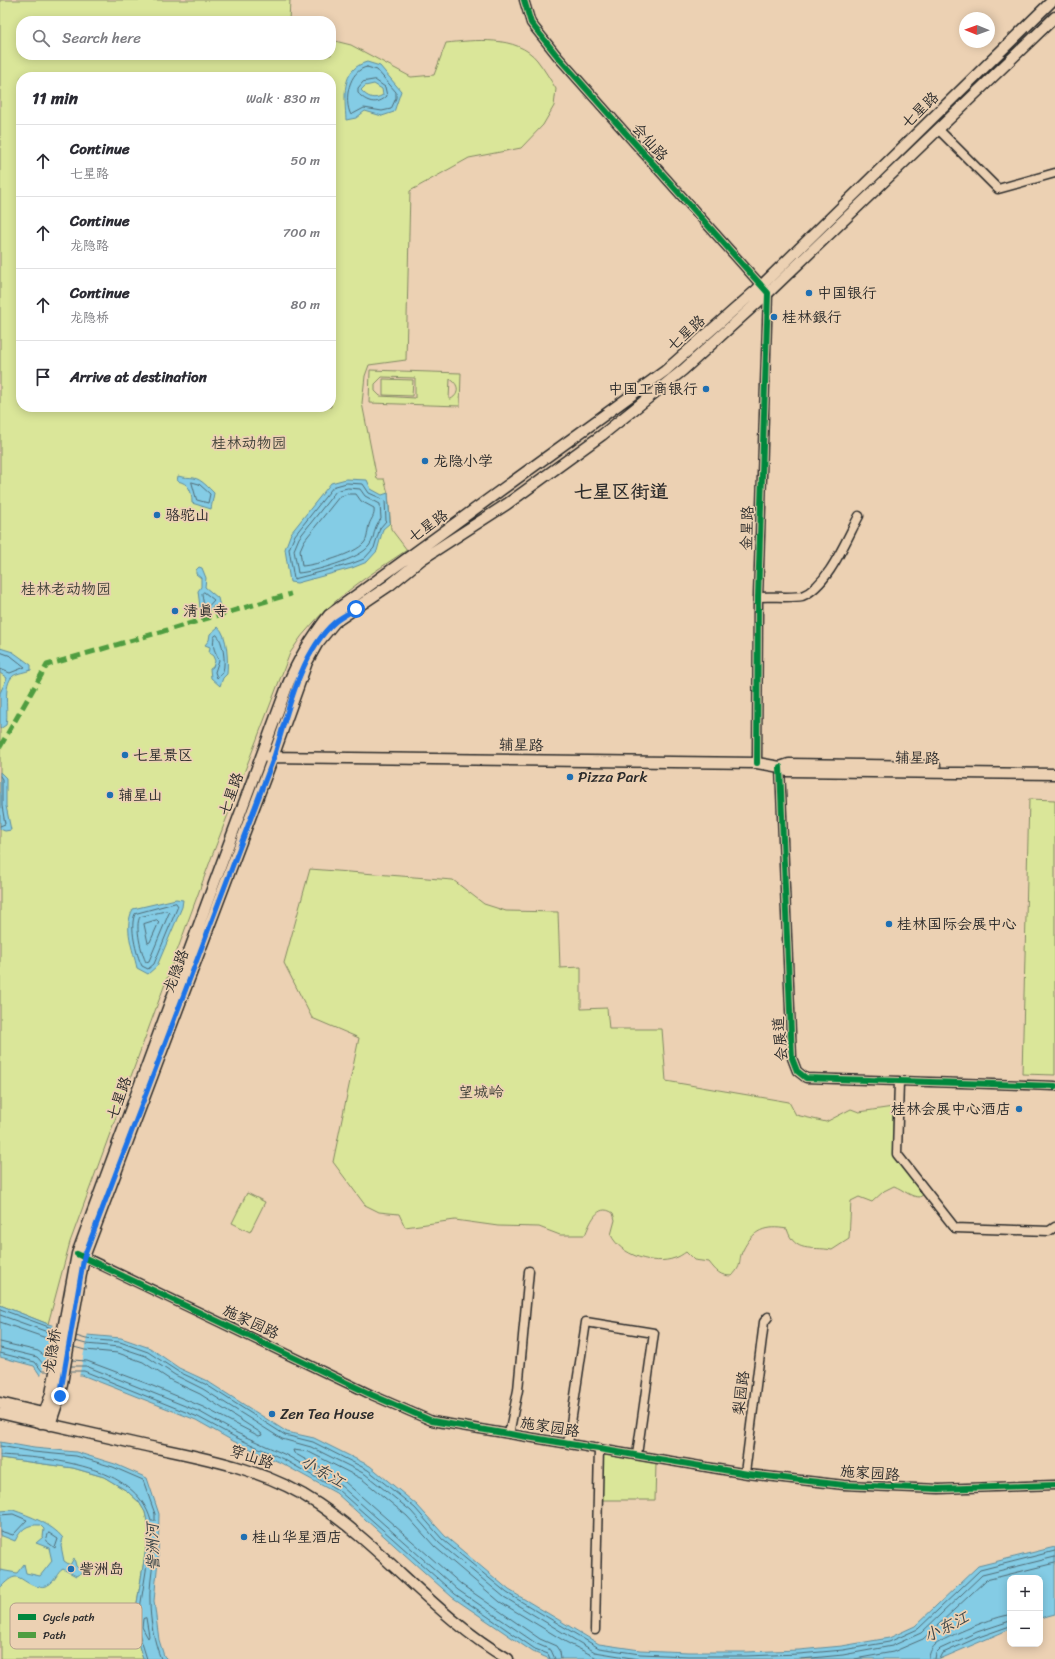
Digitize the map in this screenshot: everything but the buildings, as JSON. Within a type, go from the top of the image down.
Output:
[{"type":"main road","name":"七星路","points":[[317,644],[335,622],[390,585],[422,559],[507,504],[602,435],[683,370],[765,290],[1053,0]]},
{"type":"main road","name":"七星路","points":[[80,1255],[295,665],[329,615],[429,544],[665,371],[765,290],[1055,18]]},
{"type":"main road","name":"龙隐路","points":[[69,1311],[80,1255],[274,757],[298,684],[317,644]]},
{"type":"main road","name":"辅星路","points":[[261,757],[757,763],[780,767],[787,771],[1055,774]]},
{"type":"main road","name":"辅星路","points":[[780,767],[788,764],[1055,768]]},
{"type":"main road","name":"龙隐桥","points":[[47,1419],[56,1395],[69,1311]]},
{"type":"main road","name":"穿山路","points":[[0,1403],[47,1419],[245,1468],[281,1482],[318,1504],[351,1529],[470,1633],[508,1659]]},
{"type":"main road","name":"穿山路","points":[[0,1413],[47,1419]]},
{"type":"street","name":"会仙路","points":[[524,0],[531,23],[558,57],[765,290]]},
{"type":"street","points":[[938,129],[998,189],[1055,173]]},
{"type":"street","name":"金星路","points":[[757,763],[758,597],[765,290]]},
{"type":"street","points":[[758,597],[801,596],[821,583],[840,552],[859,516]]},
{"type":"street","name":"会展道","points":[[780,767],[792,1058],[797,1072],[806,1078],[1055,1086]]},
{"type":"street","points":[[899,1081],[897,1154],[955,1228],[1049,1231],[1055,1227]]},
{"type":"street","name":"施家园路","points":[[80,1255],[372,1395],[432,1421],[745,1473],[844,1485],[907,1489],[970,1489],[1055,1485]]},
{"type":"street","points":[[509,1434],[518,1390],[529,1271]]},
{"type":"street","name":"梨园路","points":[[745,1473],[764,1322],[768,1317]]},
{"type":"street","points":[[568,1443],[586,1322],[654,1334],[637,1455]]},
{"type":"street","points":[[595,1630],[599,1448]]},
{"type":"green space","name":"七星景区","points":[[0,0],[290,0],[289,16],[16,16],[16,60],[336,60],[336,41],[351,45],[411,77],[434,75],[446,43],[482,40],[518,46],[537,60],[545,70],[556,89],[554,106],[543,125],[521,148],[469,158],[410,191],[406,360],[369,365],[365,376],[362,403],[377,479],[384,479],[388,493],[391,529],[407,550],[354,587],[328,608],[304,633],[290,653],[212,856],[70,1242],[48,1324],[0,1305]]},
{"type":"green space","points":[[370,370],[461,373],[460,406],[369,403]],"holes":[[[382,377],[415,378],[415,398],[380,396],[375,391],[375,384]],[[450,379],[457,386],[457,392],[451,399],[449,399]]]},
{"type":"green space","points":[[383,379],[413,380],[412,396],[383,395]]},
{"type":"green space","points":[[1029,799],[1055,800],[1055,1075],[1022,1074]]},
{"type":"green space","name":"望城岭","points":[[310,869],[453,880],[484,904],[506,911],[558,912],[560,968],[581,967],[581,1009],[607,1008],[609,1029],[662,1029],[666,1081],[789,1102],[796,1115],[826,1122],[851,1109],[859,1112],[893,1107],[893,1156],[924,1194],[920,1197],[913,1196],[894,1186],[884,1191],[872,1202],[859,1197],[851,1201],[849,1239],[832,1250],[799,1246],[790,1237],[787,1229],[772,1228],[760,1230],[747,1243],[741,1254],[738,1268],[732,1276],[724,1275],[719,1272],[709,1262],[694,1260],[686,1252],[675,1258],[657,1261],[648,1260],[630,1253],[615,1242],[611,1235],[615,1220],[613,1213],[607,1210],[598,1212],[589,1225],[585,1235],[560,1235],[539,1227],[498,1226],[455,1220],[405,1227],[399,1214],[379,1212],[365,1205],[333,1162],[359,1038],[312,1018],[284,963]]},
{"type":"green space","points":[[247,1193],[265,1202],[250,1232],[232,1223]]},
{"type":"green space","points":[[601,1454],[656,1463],[655,1500],[601,1500]]},
{"type":"green space","name":"訾洲岛","points":[[0,1458],[73,1468],[104,1477],[127,1491],[139,1502],[145,1512],[149,1530],[137,1603],[10,1603],[10,1649],[140,1649],[143,1659],[0,1659]]},
{"type":"water","points":[[367,62],[380,66],[401,91],[394,112],[382,116],[365,111],[356,118],[346,120],[346,85],[352,71],[358,66]],"holes":[[[374,84],[382,89],[383,95],[374,98],[366,95],[361,90],[365,86]]]},
{"type":"water","points":[[178,476],[197,479],[214,493],[211,509],[192,503],[189,488],[177,481]]},
{"type":"water","points":[[346,479],[367,480],[371,489],[382,495],[388,493],[390,523],[383,529],[377,551],[367,562],[352,568],[297,583],[290,582],[285,549],[291,533],[331,483]]},
{"type":"water","points":[[199,567],[202,568],[206,578],[205,587],[218,598],[220,607],[213,606],[208,613],[201,615],[198,591],[201,587],[201,578],[196,574],[196,570]]},
{"type":"water","points":[[218,627],[226,642],[227,656],[227,674],[223,678],[220,686],[211,678],[210,669],[213,667],[215,661],[213,656],[209,653],[210,647],[205,645],[209,640],[210,634]]},
{"type":"water","points":[[0,648],[13,652],[31,665],[31,670],[15,675],[10,680],[7,692],[6,725],[0,729],[0,693],[7,678],[0,673]]},
{"type":"water","points":[[0,772],[6,778],[6,806],[11,830],[5,831],[0,829]]},
{"type":"water","points":[[176,899],[183,900],[182,907],[157,966],[148,974],[137,968],[129,931],[130,916],[133,909]]},
{"type":"water","name":"小东江","points":[[0,1305],[48,1324],[87,1335],[121,1338],[150,1348],[179,1368],[207,1381],[287,1432],[314,1438],[370,1466],[417,1505],[445,1536],[509,1590],[599,1644],[640,1650],[746,1652],[799,1650],[842,1646],[889,1638],[915,1626],[978,1566],[1055,1547],[1055,1614],[1043,1617],[1043,1575],[1007,1575],[1007,1630],[940,1659],[550,1659],[533,1652],[452,1597],[336,1493],[281,1463],[233,1441],[196,1420],[82,1375],[40,1375],[34,1366],[0,1357]]},
{"type":"water","name":"訾洲河","points":[[0,1442],[34,1448],[76,1452],[115,1464],[147,1478],[159,1514],[158,1560],[154,1601],[159,1640],[164,1656],[167,1659],[143,1659],[140,1649],[142,1649],[142,1603],[137,1603],[149,1530],[145,1512],[139,1502],[127,1491],[104,1477],[73,1468],[0,1458]]},
{"type":"water","points":[[13,1510],[40,1521],[58,1533],[63,1538],[61,1546],[64,1561],[70,1565],[74,1558],[76,1566],[79,1569],[85,1568],[85,1571],[76,1576],[63,1569],[50,1584],[42,1587],[37,1587],[18,1577],[15,1577],[0,1588],[0,1570],[17,1573],[24,1564],[26,1573],[40,1576],[52,1561],[49,1548],[36,1543],[43,1537],[44,1529],[40,1525],[28,1526],[22,1530],[15,1541],[0,1535],[0,1511]]},
{"type":"pier","points":[[53,1323],[88,1333],[79,1377],[41,1377]]},
{"type":"marked path","points":[[0,747],[47,665],[291,594]]},
{"type":"cycle path","points":[[524,0],[531,23],[558,57],[768,293],[758,597],[757,763]]},
{"type":"cycle path","points":[[780,767],[792,1058],[797,1071],[806,1078],[1055,1086]]},
{"type":"cycle path","points":[[77,1254],[372,1395],[432,1421],[748,1474],[844,1485],[939,1489],[1055,1485]]},
{"type":"place","name":"中国银行","points":[[809,293]]},
{"type":"place","name":"桂林銀行","points":[[774,317]]},
{"type":"place","name":"中国工商银行","points":[[706,389]]},
{"type":"place","name":"龙隐小学","points":[[425,461]]},
{"type":"place","name":"骆驼山","points":[[157,515]]},
{"type":"place","name":"清真寺","points":[[175,611]]},
{"type":"place","name":"七星景区","points":[[125,755]]},
{"type":"place","name":"Pizza Park","points":[[570,777]]},
{"type":"place","name":"辅星山","points":[[110,795]]},
{"type":"place","name":"桂林国际会展中心","points":[[889,924]]},
{"type":"place","name":"桂林会展中心酒店","points":[[1019,1109]]},
{"type":"place","name":"Zen Tea House","points":[[272,1414]]},
{"type":"place","name":"桂山华星酒店","points":[[244,1537]]},
{"type":"place","name":"訾洲岛","points":[[71,1569]]},
{"type":"district","name":"七星区街道","points":[[621,491]]},
{"type":"route","points":[[60,1396],[73,1312],[84,1257],[274,757],[298,684],[307,662],[317,644],[335,622],[356,609]]},
{"type":"park label","name":"桂林动物园","points":[[249,443]]},
{"type":"park label","name":"桂林老动物园","points":[[66,589]]}]
